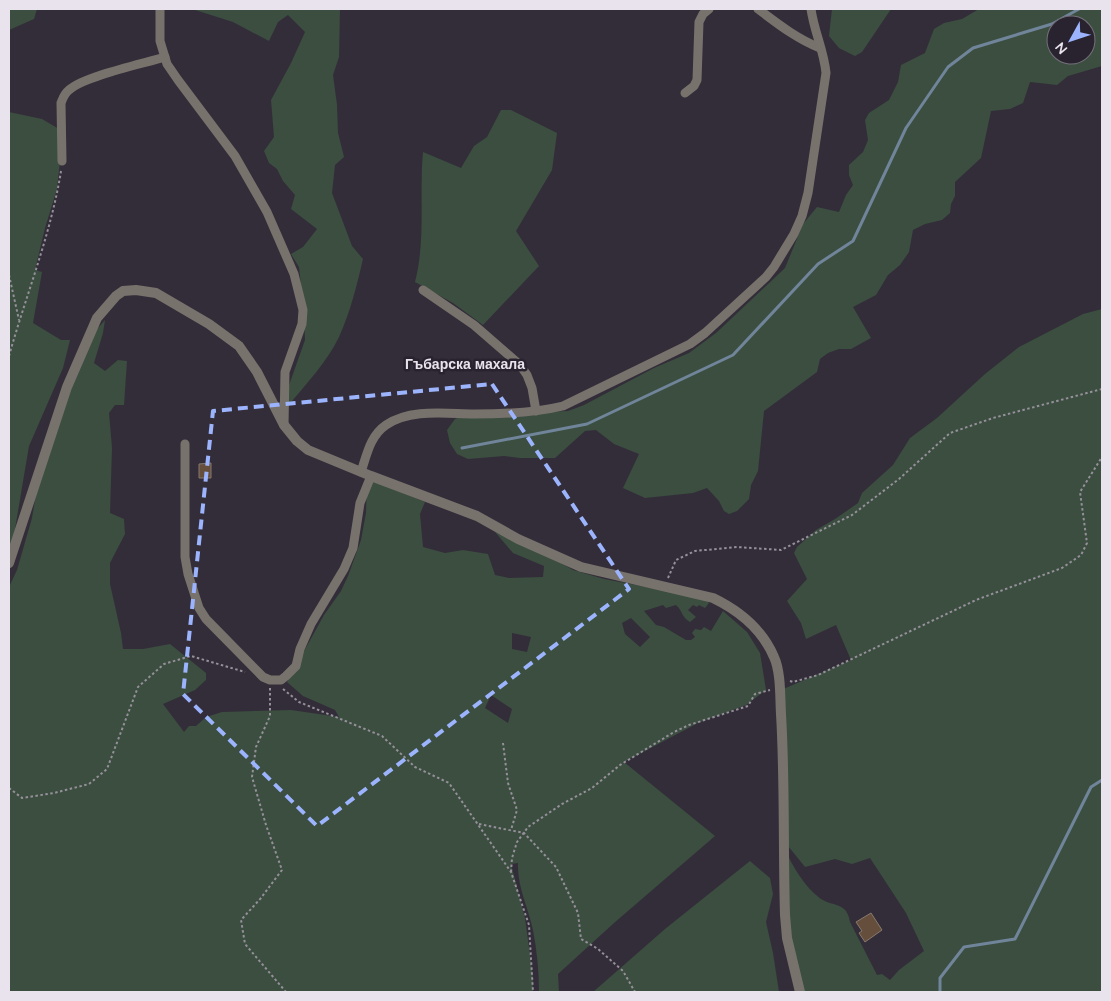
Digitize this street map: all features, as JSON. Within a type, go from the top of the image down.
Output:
[{"type":"street","points":[[160,9],[160,41],[165,57],[178,80],[235,156],[267,212],[294,274],[303,310],[302,324],[285,372],[284,425]]},
{"type":"street","points":[[685,93],[694,86],[697,80],[699,22],[703,14],[709,9]]},
{"type":"street","points":[[758,9],[786,30],[809,44],[820,48]]},
{"type":"street","points":[[362,472],[371,442],[386,425],[399,419],[425,414],[536,411],[563,406],[690,344],[706,333],[766,277],[797,228],[808,193],[826,73],[825,60],[820,48],[811,9]]},
{"type":"street","points":[[62,161],[63,126],[61,104],[64,94],[74,86],[87,81],[165,57]]},
{"type":"street","points":[[9,564],[67,387],[97,318],[116,296],[124,291],[145,290],[156,293],[209,324],[239,346],[257,372],[284,425],[297,441],[308,450],[477,516],[518,539],[581,567],[713,598],[729,606],[755,627],[767,643],[775,660],[778,683],[783,750],[785,915],[787,938],[800,992]]},
{"type":"street","points":[[422,290],[474,325],[520,364],[532,388],[536,411]]},
{"type":"street","points":[[185,444],[185,557],[188,574],[200,608],[206,619],[236,650],[263,677],[270,680],[281,680],[296,666],[300,649],[311,624],[344,569],[353,548],[360,502],[372,476]]},
{"type":"path","points":[[9,356],[44,244],[58,188],[62,161]]},
{"type":"path","points":[[9,275],[19,322]]},
{"type":"path","points":[[664,587],[676,560],[695,551],[737,547],[781,550],[852,516],[899,479],[950,433],[992,418],[1102,389]]},
{"type":"path","points":[[511,872],[512,858],[517,842],[528,827],[562,804],[592,788],[620,766],[674,732],[688,725],[748,706],[755,694],[778,683],[793,682],[818,675],[976,600],[1062,568],[1081,555],[1087,543],[1080,492],[1102,458]]},
{"type":"path","points":[[9,788],[22,798],[54,794],[89,784],[107,769],[138,687],[164,664],[190,656],[245,672]]},
{"type":"path","points":[[270,680],[299,702],[382,736],[415,767],[449,783],[511,872],[529,925],[533,992]]},
{"type":"path","points":[[270,680],[270,716],[256,747],[252,777],[282,870],[262,898],[241,920],[245,944],[286,992]]},
{"type":"path","points":[[503,743],[508,783],[517,810],[511,830]]},
{"type":"path","points":[[478,824],[524,833],[556,867],[578,913],[582,939],[598,949],[624,971],[635,992]]},
{"type":"highlighted area","points":[[492,384],[629,589],[317,826],[183,694],[213,411]]},
{"type":"green space","points":[[9,9],[37,9],[34,19],[9,30]]},
{"type":"green space","points":[[192,9],[340,9],[339,57],[333,75],[338,133],[344,157],[335,165],[332,193],[352,246],[363,259],[350,309],[339,337],[322,364],[288,406],[288,388],[305,340],[299,267],[291,254],[303,247],[317,229],[291,209],[295,195],[283,181],[277,169],[269,163],[264,151],[274,137],[271,100],[305,32],[288,15],[278,22],[269,41],[233,22]]},
{"type":"green space","points":[[832,9],[891,9],[862,52],[855,56],[839,48],[829,36]]},
{"type":"green space","points":[[979,9],[1102,9],[1102,66],[1068,76],[1057,85],[1030,82],[1023,103],[1010,109],[991,111],[981,158],[955,182],[955,196],[951,204],[950,213],[942,220],[925,224],[913,230],[909,252],[900,265],[888,275],[876,295],[853,307],[871,338],[851,349],[839,349],[828,353],[820,359],[817,372],[764,411],[758,471],[751,485],[749,499],[737,511],[729,514],[724,511],[719,501],[707,488],[693,493],[645,498],[623,488],[639,454],[614,444],[596,430],[585,431],[555,458],[504,456],[468,459],[457,454],[450,443],[447,430],[455,419],[463,415],[568,411],[584,405],[654,368],[689,353],[716,333],[785,268],[803,224],[817,207],[839,212],[846,195],[853,185],[849,175],[849,165],[863,152],[868,140],[865,120],[869,113],[889,100],[898,82],[901,65],[925,53],[934,29],[944,23],[962,19]]},
{"type":"green space","points":[[501,110],[511,110],[557,133],[552,170],[516,231],[539,266],[483,325],[453,303],[415,282],[421,234],[423,152],[461,168],[474,146],[487,137]]},
{"type":"green space","points":[[9,112],[42,119],[59,129],[60,161],[57,189],[35,270],[42,272],[33,323],[61,340],[70,340],[63,368],[29,446],[14,535],[9,549]]},
{"type":"green space","points":[[1102,309],[1102,992],[803,992],[788,929],[784,848],[795,869],[809,888],[821,899],[846,911],[877,975],[882,974],[890,980],[899,970],[924,951],[906,913],[870,858],[852,864],[835,859],[805,867],[784,841],[781,690],[851,660],[836,625],[806,639],[801,623],[787,601],[807,579],[794,553],[797,547],[816,530],[858,503],[862,493],[893,465],[910,438],[937,418],[985,374],[1019,347],[1083,314]]},
{"type":"green space","points":[[105,320],[94,363],[105,371],[118,360],[127,361],[124,405],[115,405],[109,413],[112,448],[110,513],[124,519],[125,534],[110,563],[110,584],[123,649],[143,649],[170,644],[206,673],[206,680],[195,690],[163,704],[184,732],[189,726],[196,726],[206,717],[222,712],[291,710],[339,717],[335,710],[303,696],[287,682],[348,576],[361,540],[369,479],[425,502],[420,514],[423,547],[445,553],[463,550],[488,554],[495,575],[509,578],[543,577],[544,566],[513,553],[495,532],[544,553],[573,570],[604,579],[663,590],[707,601],[709,603],[705,608],[693,605],[688,610],[696,617],[690,622],[676,605],[666,608],[663,605],[644,611],[656,625],[664,627],[686,640],[691,640],[695,637],[692,633],[695,629],[701,630],[704,627],[711,631],[723,611],[747,632],[760,653],[766,690],[746,705],[698,723],[624,762],[715,836],[558,974],[559,992],[539,992],[538,961],[531,921],[521,888],[518,863],[511,864],[525,918],[533,977],[533,992],[9,992],[9,587],[17,570],[32,518],[41,464],[92,335]],"holes":[[[631,618],[650,637],[640,647],[625,634],[622,623]],[[512,633],[531,637],[527,652],[512,649]],[[491,695],[512,709],[508,723],[485,708]]]},
{"type":"green space","points":[[750,861],[770,878],[773,894],[766,922],[779,992],[593,992],[665,929]]},
{"type":"building","points":[[211,463],[211,478],[199,478],[199,464]]},
{"type":"building","points":[[871,913],[882,930],[865,942],[859,933],[862,931],[856,922]]},
{"type":"waterway","points":[[462,448],[587,424],[733,355],[818,264],[853,241],[906,128],[948,67],[973,48],[1052,24],[1079,9]]},
{"type":"waterway","points":[[940,992],[940,978],[964,947],[1015,939],[1091,787],[1102,780]]},
{"type":"district","name":"Гъбарска махала","points":[[465,364]]}]
